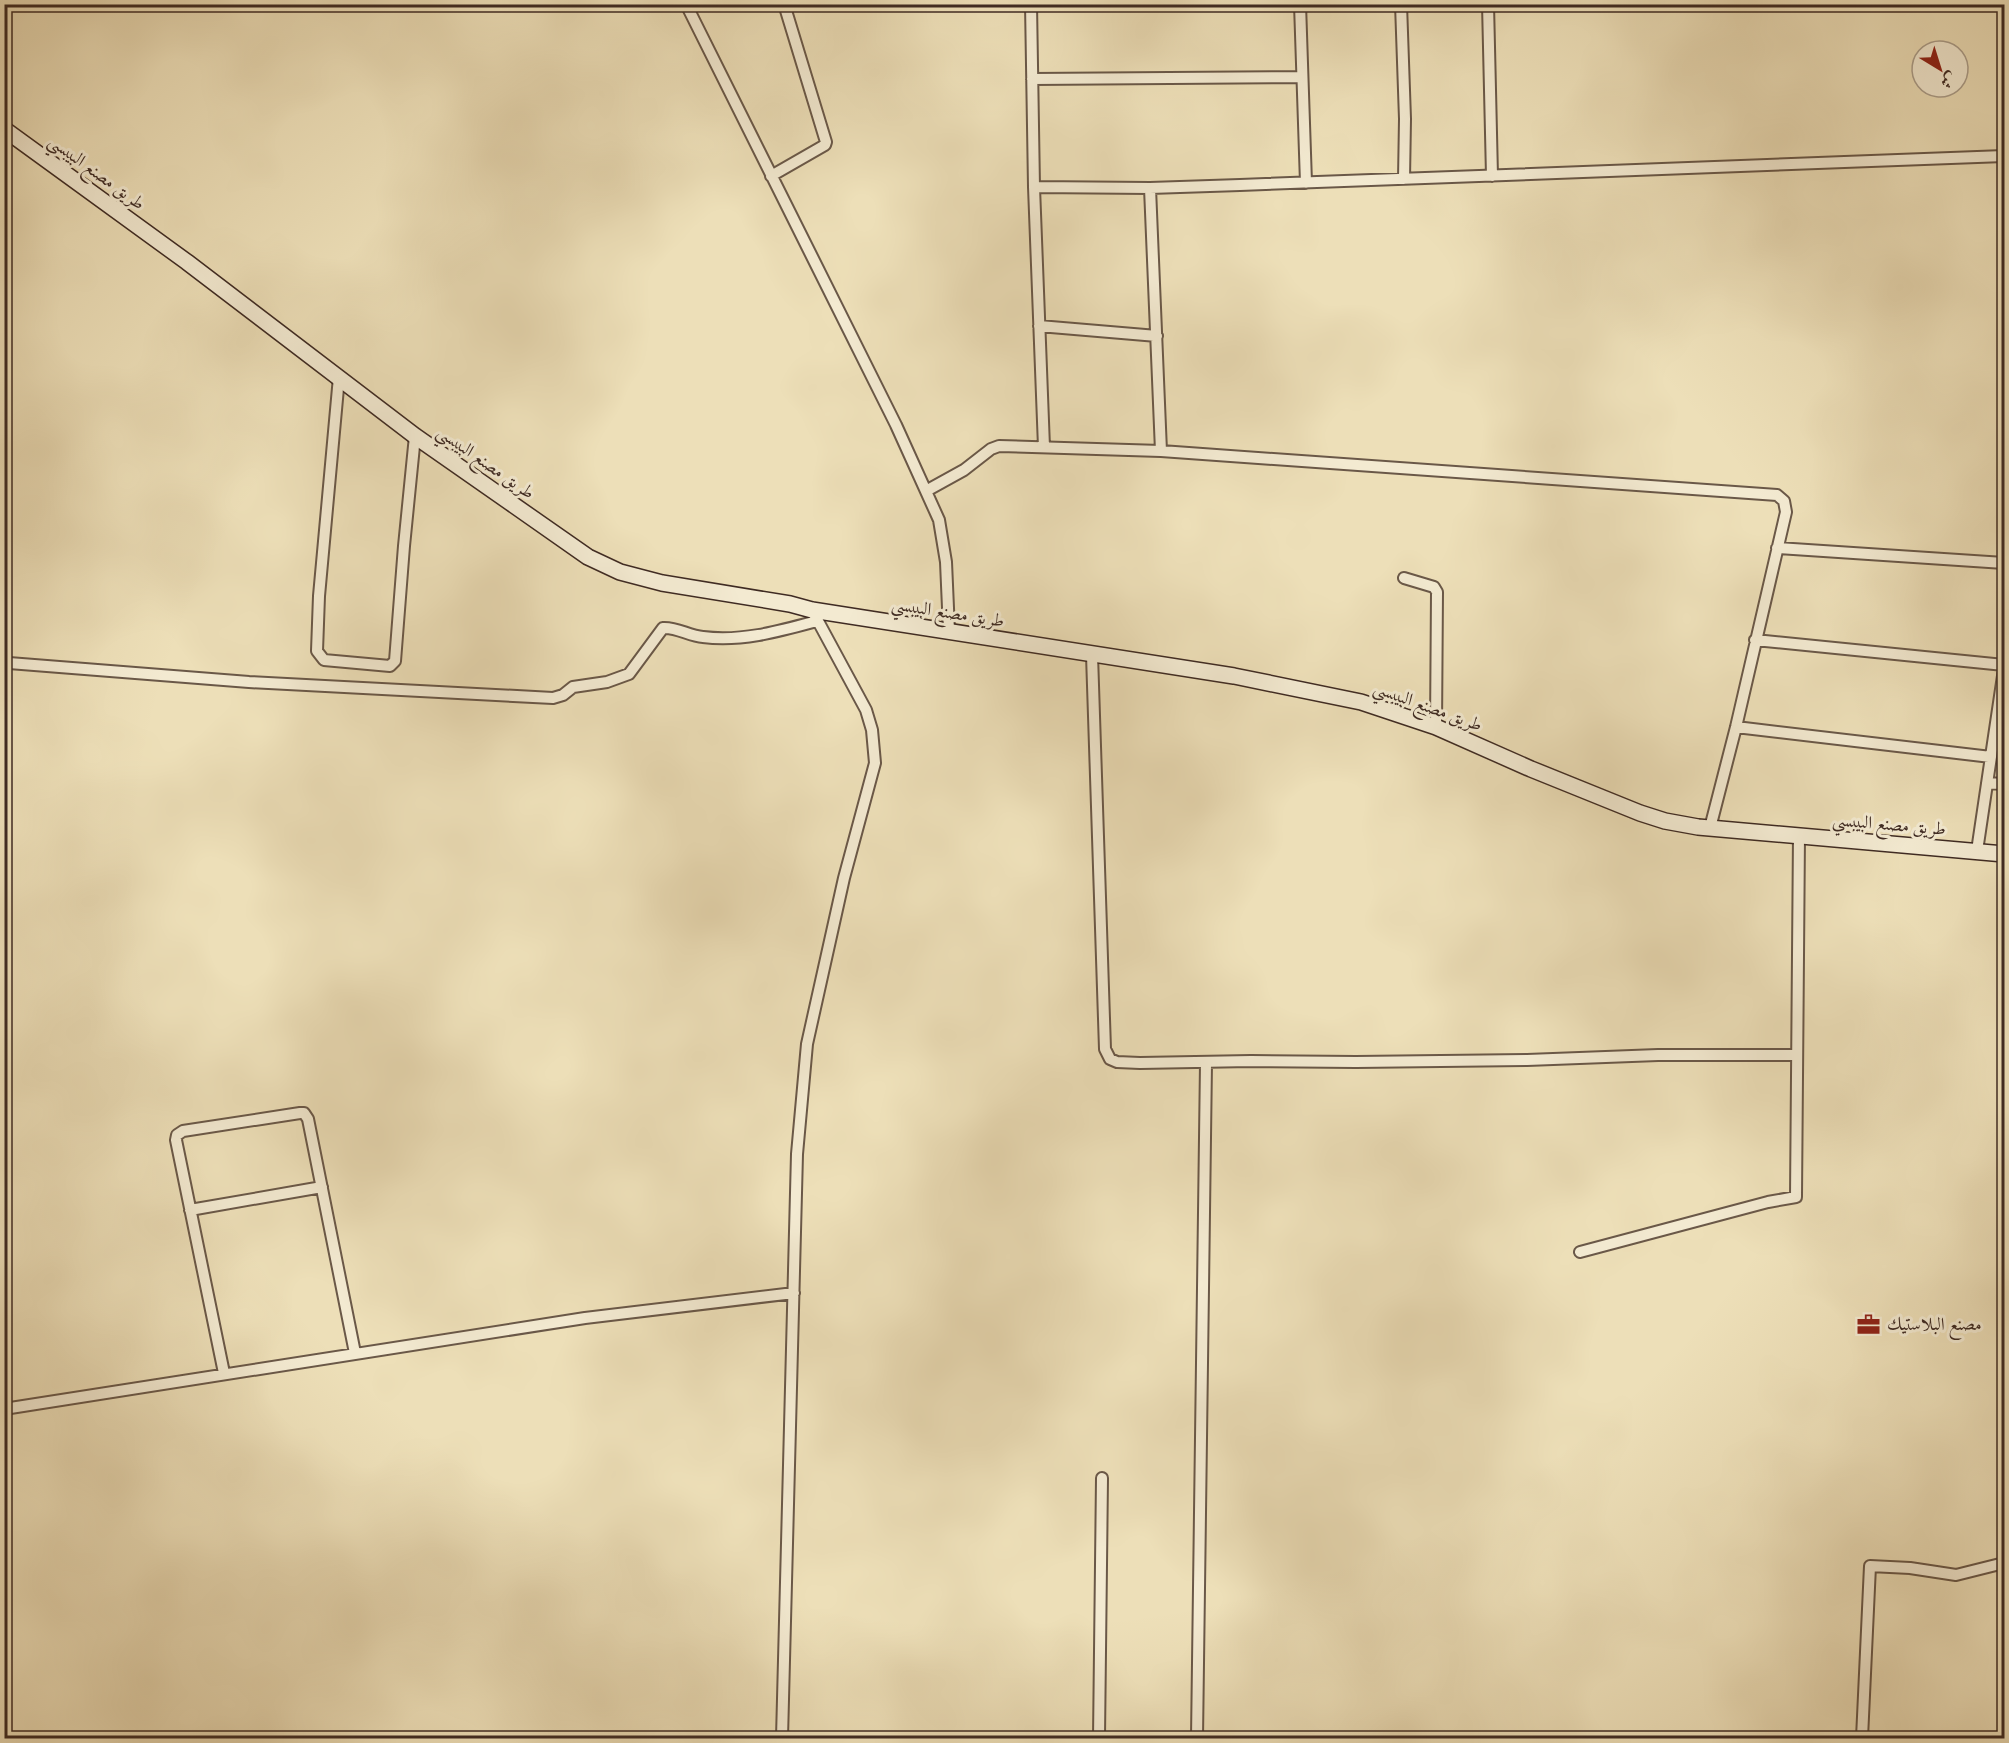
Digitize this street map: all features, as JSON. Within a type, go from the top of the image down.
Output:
[{"type":"main road","name":"طريق مصنع البيبسي","points":[[4,129],[187,262],[415,436],[573,548],[604,565],[636,577],[790,604],[814,615],[949,631],[1234,676],[1335,697],[1391,711],[1436,727],[1542,773],[1665,821],[1710,828],[2004,854]]},
{"type":"street","points":[[686,4],[939,520],[946,562],[949,631]]},
{"type":"street","points":[[771,176],[825,145],[826,142],[784,4]]},
{"type":"street","points":[[1031,4],[1034,187],[1044,447]]},
{"type":"street","points":[[1300,4],[1306,183]]},
{"type":"street","points":[[1401,4],[1404,180]]},
{"type":"street","points":[[1488,4],[1492,176]]},
{"type":"street","points":[[1032,79],[1301,77]]},
{"type":"street","points":[[1034,187],[1150,188],[1404,180],[2004,156]]},
{"type":"street","points":[[1150,188],[1161,451]]},
{"type":"street","points":[[1039,326],[1157,336]]},
{"type":"street","points":[[339,377],[316,651],[324,660],[390,666],[395,661],[415,436]]},
{"type":"street","points":[[926,491],[964,470],[991,449],[999,446],[1161,451],[1777,495],[1784,501],[1786,512],[1710,828]]},
{"type":"street","points":[[1777,548],[2004,563]]},
{"type":"street","points":[[1404,578],[1434,587],[1437,592],[1436,727]]},
{"type":"street","points":[[9,663],[249,682],[553,698],[563,695],[573,687],[607,682],[629,674],[663,628],[674,628],[700,637],[721,638],[764,634],[814,615],[866,710],[872,730],[875,763],[829,941],[804,1063],[796,1154],[782,1738]]},
{"type":"street","points":[[1755,640],[2004,667],[2003,692],[1977,851]]},
{"type":"street","points":[[1092,655],[1105,1049],[1110,1059],[1116,1062],[1206,1063],[1527,1060],[1658,1055],[1796,1055]]},
{"type":"street","points":[[1736,727],[1991,757]]},
{"type":"street","points":[[1987,783],[2004,784]]},
{"type":"street","points":[[1580,1252],[1768,1202],[1796,1197],[1798,835]]},
{"type":"street","points":[[1197,1738],[1206,1063]]},
{"type":"street","points":[[224,1373],[176,1140],[177,1135],[183,1131],[304,1113],[308,1119],[355,1353]]},
{"type":"street","points":[[190,1210],[322,1187]]},
{"type":"street","points":[[4,1409],[585,1318],[794,1293]]},
{"type":"street","points":[[1099,1738],[1102,1478]]},
{"type":"street","points":[[1862,1738],[1870,1566],[1910,1568],[1956,1575],[2004,1563]]},
{"type":"place","name":"مصنع البلاستيك","points":[[1869,1324]]}]
